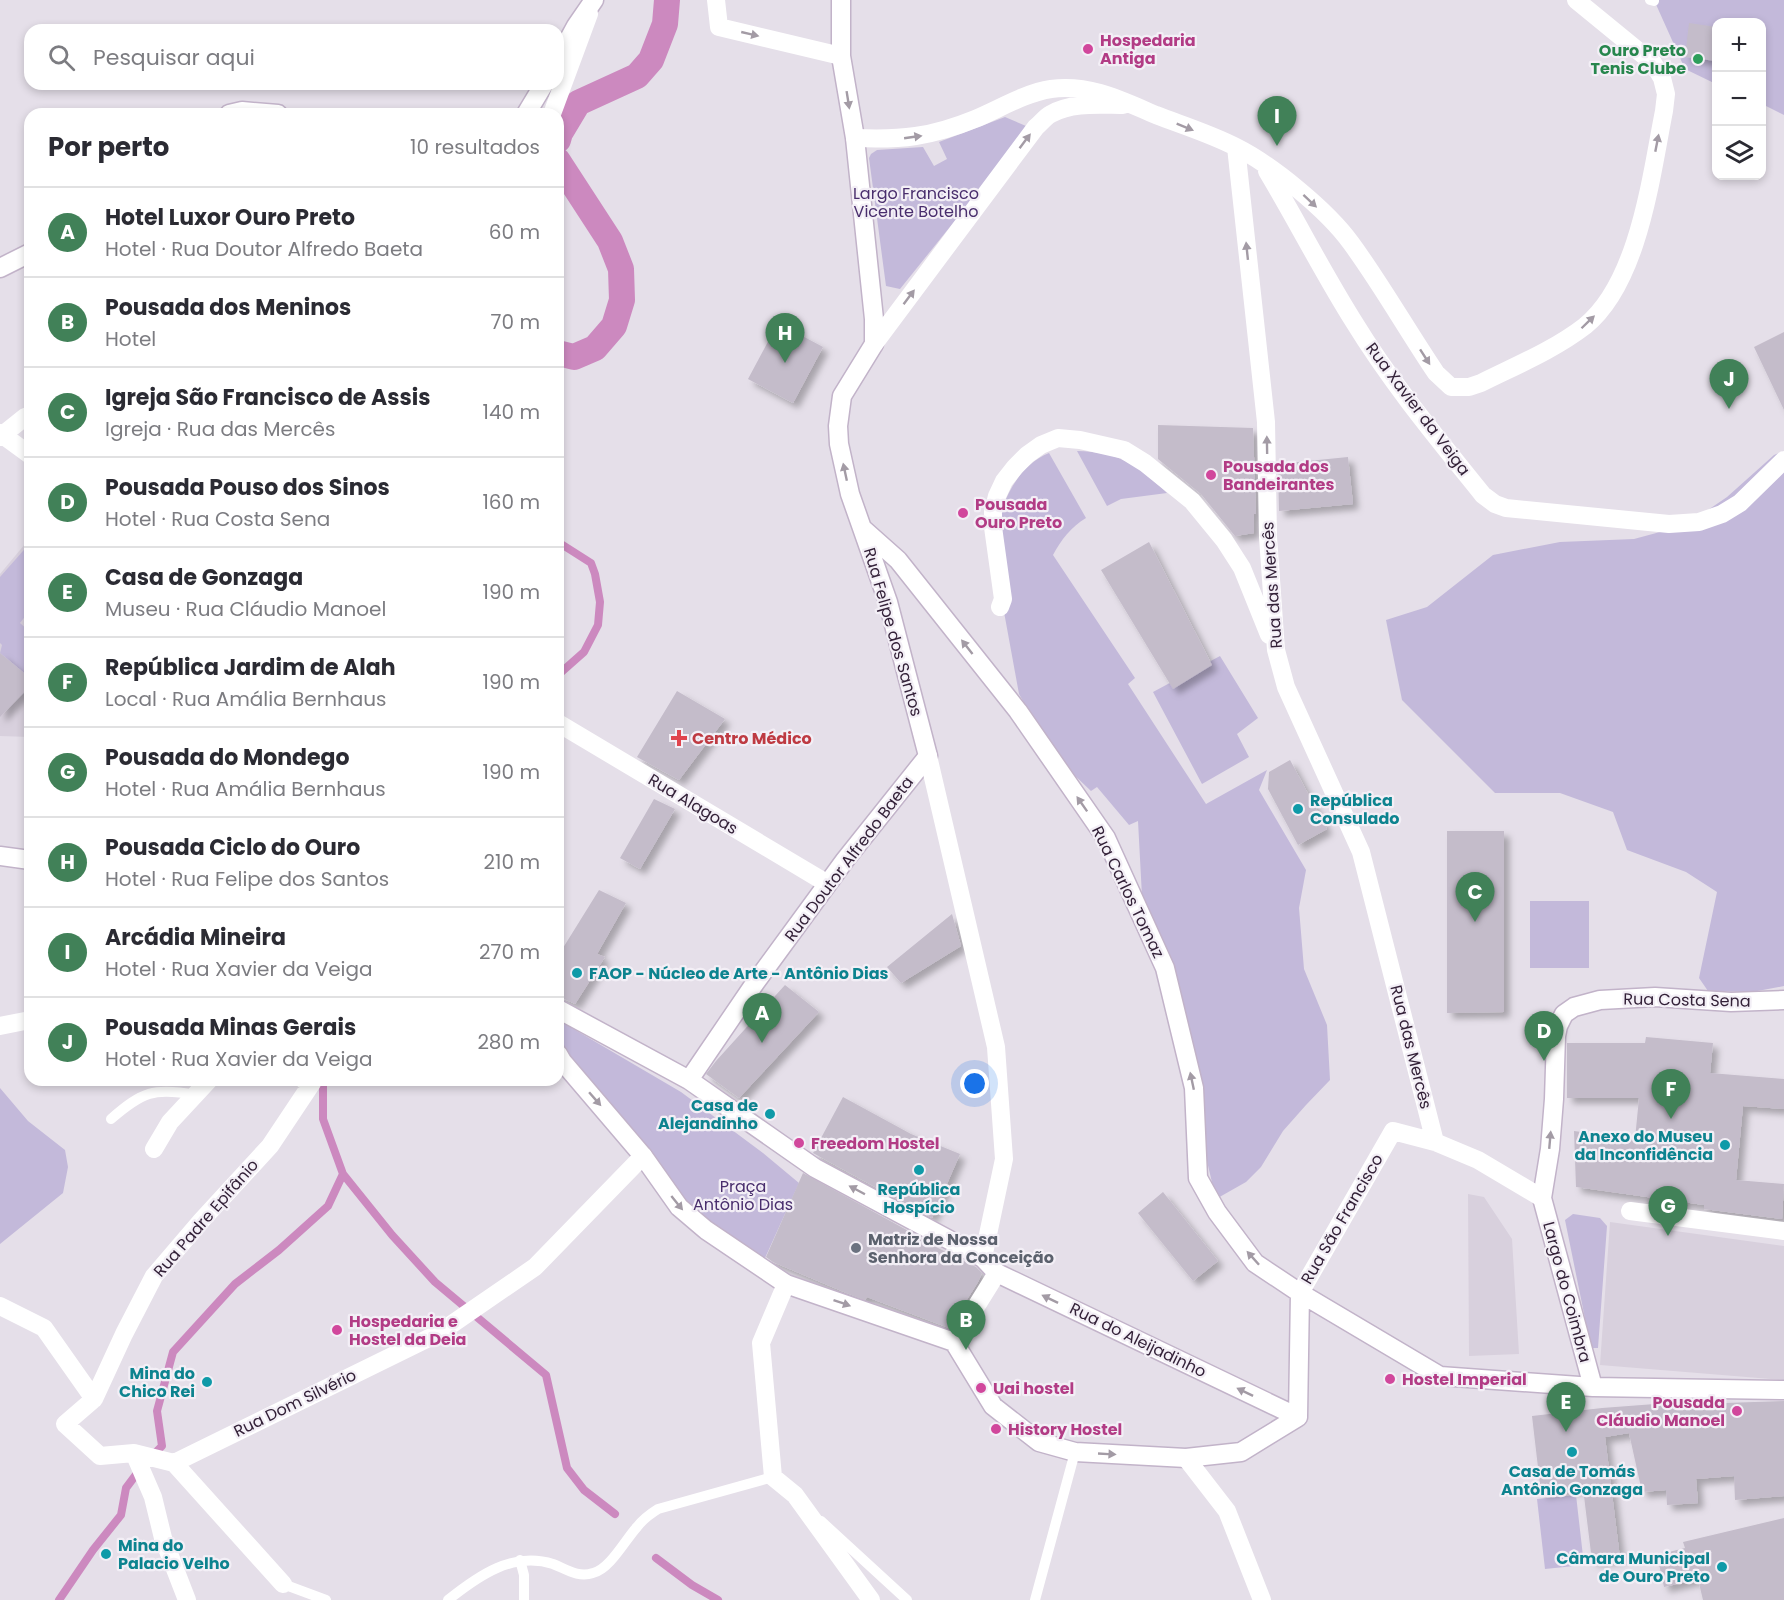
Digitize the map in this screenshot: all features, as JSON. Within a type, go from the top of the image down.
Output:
[{"type":"street","points":[[716,0],[719,27],[841,56]]},
{"type":"street","points":[[841,0],[841,56],[855,138],[874,319],[874,344]]},
{"type":"street","points":[[1264,165],[1310,201],[1350,242],[1436,373],[1451,387],[1469,387],[1481,383],[1566,340],[1587,324],[1602,308],[1617,284],[1631,254],[1644,210],[1666,94],[1662,78],[1653,63],[1576,0]]},
{"type":"street","points":[[564,47],[593,1]]},
{"type":"street","points":[[564,81],[593,1]]},
{"type":"street","name":"Rua Xavier da Veiga","points":[[855,138],[891,139],[926,135],[972,120],[1035,93],[1066,88],[1101,92],[1236,147],[1264,165],[1354,322],[1417,414],[1483,495],[1495,504],[1506,508],[1670,524],[1699,522],[1722,514],[1740,503],[1784,460]]},
{"type":"street","points":[[530,108],[540,90]]},
{"type":"street","points":[[554,108],[561,90]]},
{"type":"street","name":"Rua Felipe dos Santos","points":[[983,1258],[1004,1159],[996,1047],[928,756],[888,602],[850,494],[839,444],[838,426],[842,396],[874,344],[1036,127],[1050,114],[1067,108],[1084,105],[1131,105]]},
{"type":"street","name":"Rua das Mercês","points":[[1236,147],[1266,422],[1268,537],[1276,650],[1286,687],[1362,852],[1436,1142]]},
{"type":"street","points":[[0,268],[24,256]]},
{"type":"street","points":[[24,418],[1,435],[24,451]]},
{"type":"street","points":[[1000,607],[1003,599],[993,512],[1004,481],[1027,454],[1034,450],[1058,438],[1080,440],[1124,450],[1145,463],[1192,501],[1224,540],[1242,568],[1276,650]]},
{"type":"street","name":"Rua Carlos Tomaz","points":[[862,528],[898,560],[1018,711],[1106,838],[1165,968],[1194,1088],[1198,1178],[1217,1212],[1255,1263],[1300,1293],[1440,1376],[1593,1387],[1784,1390]]},
{"type":"street","name":"Rua Alagoas","points":[[564,727],[828,884]]},
{"type":"street","name":"Rua Doutor Alfredo Baeta","points":[[689,1080],[755,983],[828,884],[928,756]]},
{"type":"street","points":[[0,856],[24,859]]},
{"type":"street","name":"Rua Costa Sena","points":[[1542,1198],[1550,1149],[1556,1036],[1564,1014],[1575,1007],[1600,1000],[1655,997],[1731,1002],[1784,1000]]},
{"type":"street","points":[[564,1012],[689,1080]]},
{"type":"street","points":[[0,1026],[24,1021]]},
{"type":"street","points":[[564,1063],[644,1156],[679,1207],[706,1230],[786,1284],[954,1342],[993,1406],[1039,1442],[1075,1452],[1186,1458],[1241,1452],[1298,1417]]},
{"type":"street","name":"Rua do Aleijadinho","points":[[689,1080],[815,1168],[983,1258],[998,1273],[1298,1417]]},
{"type":"street","points":[[154,1149],[170,1122],[203,1086]]},
{"type":"street","name":"Rua Padre Epifânio","points":[[94,1399],[154,1275],[270,1146],[310,1086]]},
{"type":"street","name":"Rua São Francisco","points":[[1298,1417],[1300,1293],[1393,1131],[1436,1142]]},
{"type":"street","points":[[1436,1142],[1478,1160],[1542,1198]]},
{"type":"street","name":"Rua Dom Silvério","points":[[174,1463],[438,1333],[535,1267],[644,1156]]},
{"type":"street","name":"Largo do Coimbra","points":[[1542,1198],[1593,1387]]},
{"type":"street","points":[[1629,1212],[1784,1231]]},
{"type":"street","points":[[954,1342],[998,1273]]},
{"type":"street","points":[[786,1284],[761,1343],[773,1477],[795,1496],[871,1600]]},
{"type":"street","points":[[0,1306],[44,1328],[94,1399],[65,1424],[99,1456],[134,1453],[174,1463],[283,1584]]},
{"type":"street","points":[[134,1453],[153,1497],[163,1538],[187,1600]]},
{"type":"street","points":[[1186,1458],[1227,1510],[1262,1600]]},
{"type":"lane","points":[[111,1119],[130,1102],[143,1095],[166,1091],[195,1095]]},
{"type":"lane","points":[[1035,1600],[1075,1452]]},
{"type":"lane","points":[[448,1600],[488,1571],[520,1560],[552,1564],[578,1574],[594,1573],[603,1569],[636,1527],[658,1509],[773,1477]]},
{"type":"lane","points":[[795,1496],[907,1600]]},
{"type":"lane","points":[[520,1560],[524,1575],[524,1600]]},
{"type":"lane","points":[[283,1584],[326,1600]]},
{"type":"shaded area","points":[[24,545],[24,737],[0,736],[0,574]]},
{"type":"shaded area","points":[[1468,1194],[1484,1197],[1512,1239],[1519,1354],[1469,1356]]},
{"type":"shaded area","points":[[1610,1222],[1784,1246],[1784,1380],[1600,1365]]},
{"type":"green space","name":"Ouro Preto Tenis Clube","points":[[1654,0],[1784,0],[1784,115],[1766,106],[1766,18],[1712,18],[1712,82],[1685,69]]},
{"type":"green space","name":"Largo Francisco Vicente Botelho","points":[[1005,117],[1026,126],[986,182],[900,289],[886,286],[869,158],[871,154],[877,150],[923,147],[934,166],[947,159],[939,142]]},
{"type":"green space","points":[[1077,451],[1116,457],[1146,474],[1167,493],[1121,499],[1107,506]]},
{"type":"green space","points":[[1784,451],[1784,986],[1752,992],[1708,991],[1699,978],[1717,892],[1686,872],[1627,850],[1613,812],[1560,793],[1495,793],[1402,700],[1386,620],[1427,607],[1493,555],[1560,542],[1634,539],[1686,525],[1727,497],[1774,455]]},
{"type":"green space","points":[[1049,453],[1086,518],[1067,534],[1053,555],[1135,678],[1128,684],[1206,804],[1267,770],[1259,790],[1306,870],[1299,908],[1304,969],[1327,1025],[1330,1080],[1283,1131],[1261,1167],[1246,1182],[1216,1199],[1182,1057],[1143,915],[1138,821],[1129,825],[1097,787],[1091,791],[1068,769],[1040,731],[1019,694],[1004,612],[999,519],[1016,480],[1031,464]]},
{"type":"green space","points":[[24,550],[24,618],[20,623],[24,627],[24,673],[0,653],[2,645],[0,643],[0,577]]},
{"type":"green space","points":[[1220,656],[1258,718],[1237,734],[1249,757],[1202,784],[1153,692]]},
{"type":"green space","points":[[1530,901],[1589,901],[1589,968],[1530,968]]},
{"type":"green space","name":"Praça Antônio Dias","points":[[564,1022],[681,1092],[799,1183],[765,1258],[717,1233],[651,1164],[564,1061]]},
{"type":"green space","points":[[0,1088],[28,1121],[65,1150],[68,1167],[63,1193],[0,1244]]},
{"type":"green space","points":[[1573,1214],[1600,1218],[1607,1226],[1598,1348],[1591,1348],[1565,1220]]},
{"type":"green space","points":[[1576,1495],[1584,1565],[1545,1569],[1537,1499]]},
{"type":"building","points":[[1689,23],[1712,26],[1712,60],[1685,57]]},
{"type":"building","points":[[778,323],[823,347],[793,403],[748,379]]},
{"type":"building","points":[[1784,332],[1784,410],[1754,347]]},
{"type":"building","name":"Pousada dos Bandeirantes","points":[[1158,425],[1253,428],[1256,514],[1254,514],[1254,533],[1235,536],[1201,494],[1158,459]]},
{"type":"building","points":[[1348,457],[1353,504],[1279,511],[1278,464]]},
{"type":"building","points":[[1149,542],[1212,665],[1173,689],[1101,570]]},
{"type":"building","points":[[0,653],[24,673],[24,692],[0,717]]},
{"type":"building","name":"Centro Médico","points":[[677,691],[725,719],[679,780],[637,757]]},
{"type":"building","name":"República Consulado","points":[[1290,760],[1327,829],[1298,845],[1268,789],[1269,772]]},
{"type":"building","points":[[654,799],[675,809],[640,869],[620,858]]},
{"type":"building","points":[[1447,831],[1504,831],[1504,1012],[1447,1013]]},
{"type":"building","points":[[599,890],[626,903],[597,954],[605,957],[575,1004],[564,999],[564,946]]},
{"type":"building","points":[[952,914],[961,946],[901,983],[887,967]]},
{"type":"building","points":[[785,985],[819,1012],[739,1098],[706,1074]]},
{"type":"building","points":[[1646,1037],[1713,1043],[1710,1073],[1784,1079],[1784,1109],[1743,1106],[1736,1180],[1784,1184],[1782,1219],[1704,1209],[1704,1205],[1576,1187],[1574,1131],[1635,1139],[1639,1098],[1567,1098],[1567,1043],[1645,1043]]},
{"type":"building","points":[[843,1097],[911,1134],[960,1154],[932,1218],[813,1153]]},
{"type":"building","name":"Matriz de Nossa Senhora da Conceição","points":[[803,1173],[922,1240],[976,1267],[982,1273],[949,1328],[867,1297],[865,1300],[844,1292],[766,1257]]},
{"type":"building","points":[[1163,1192],[1218,1261],[1193,1281],[1138,1213]]},
{"type":"building","points":[[1725,1400],[1725,1403],[1784,1401],[1784,1496],[1735,1500],[1734,1476],[1696,1479],[1698,1503],[1667,1505],[1666,1490],[1642,1492],[1629,1433],[1605,1437],[1620,1558],[1592,1561],[1583,1488],[1541,1493],[1532,1416]]},
{"type":"building","name":"Câmara Municipal de Ouro Preto","points":[[1784,1518],[1784,1600],[1703,1600],[1698,1579],[1664,1587],[1657,1555],[1685,1548],[1683,1542]]},
{"type":"waterway","points":[[564,126],[578,103],[637,76],[651,60],[665,24],[667,0]]},
{"type":"waterway","points":[[564,170],[610,241],[621,269],[622,300],[614,326],[595,348],[574,357],[564,354]]},
{"type":"waterway","points":[[564,546],[591,563],[600,602],[598,625],[584,652],[564,670]]},
{"type":"waterway","points":[[323,1086],[323,1119],[343,1174],[392,1235],[435,1282],[546,1375],[567,1468],[584,1490],[615,1514]]},
{"type":"waterway","points":[[151,1457],[162,1446],[157,1411],[173,1352],[235,1284],[279,1250],[328,1206],[343,1174]]},
{"type":"waterway","points":[[59,1600],[93,1550],[121,1515],[126,1488],[141,1468]]},
{"type":"waterway","points":[[656,1558],[692,1585],[718,1600]]},
{"type":"place","name":"Hospedaria Antiga","points":[[1088,49]]},
{"type":"place","name":"Ouro Preto Tenis Clube","points":[[1698,59]]},
{"type":"place","name":"Arcádia Mineira","points":[[1277,146]]},
{"type":"place","name":"Pousada Ciclo do Ouro","points":[[785,363]]},
{"type":"place","name":"Pousada Minas Gerais","points":[[1729,409]]},
{"type":"place","name":"Pousada dos Bandeirantes","points":[[1211,475]]},
{"type":"place","name":"Pousada Ouro Preto","points":[[963,513]]},
{"type":"place","name":"Centro Médico","points":[[679,738]]},
{"type":"place","name":"República Consulado","points":[[1298,809]]},
{"type":"place","name":"Igreja São Francisco de Assis","points":[[1475,922]]},
{"type":"place","name":"FAOP - Núcleo de Arte - Antônio Dias","points":[[577,973]]},
{"type":"place","name":"Hotel Luxor Ouro Preto","points":[[762,1043]]},
{"type":"place","name":"Pousada Pouso dos Sinos","points":[[1544,1061]]},
{"type":"place","name":"Casa de Alejandinho","points":[[770,1114]]},
{"type":"place","name":"República Jardim de Alah","points":[[1671,1119]]},
{"type":"place","name":"Freedom Hostel","points":[[799,1143]]},
{"type":"place","name":"Anexo do Museu da Inconfidência","points":[[1725,1145]]},
{"type":"place","name":"República Hospício","points":[[919,1170]]},
{"type":"place","name":"Pousada do Mondego","points":[[1668,1236]]},
{"type":"place","name":"Matriz de Nossa Senhora da Conceição","points":[[856,1248]]},
{"type":"place","name":"Hospedaria e Hostel da Deia","points":[[337,1330]]},
{"type":"place","name":"Pousada dos Meninos","points":[[966,1350]]},
{"type":"place","name":"Hostel Imperial","points":[[1390,1379]]},
{"type":"place","name":"Mina do Chico Rei","points":[[207,1382]]},
{"type":"place","name":"Uai hostel","points":[[981,1388]]},
{"type":"place","name":"Pousada Cláudio Manoel","points":[[1737,1411]]},
{"type":"place","name":"History Hostel","points":[[996,1429]]},
{"type":"place","name":"Casa de Gonzaga","points":[[1566,1432]]},
{"type":"place","name":"Casa de Tomás Antônio Gonzaga","points":[[1572,1452]]},
{"type":"place","name":"Mina do Palacio Velho","points":[[106,1554]]},
{"type":"place","name":"Câmara Municipal de Ouro Preto","points":[[1722,1567]]}]
